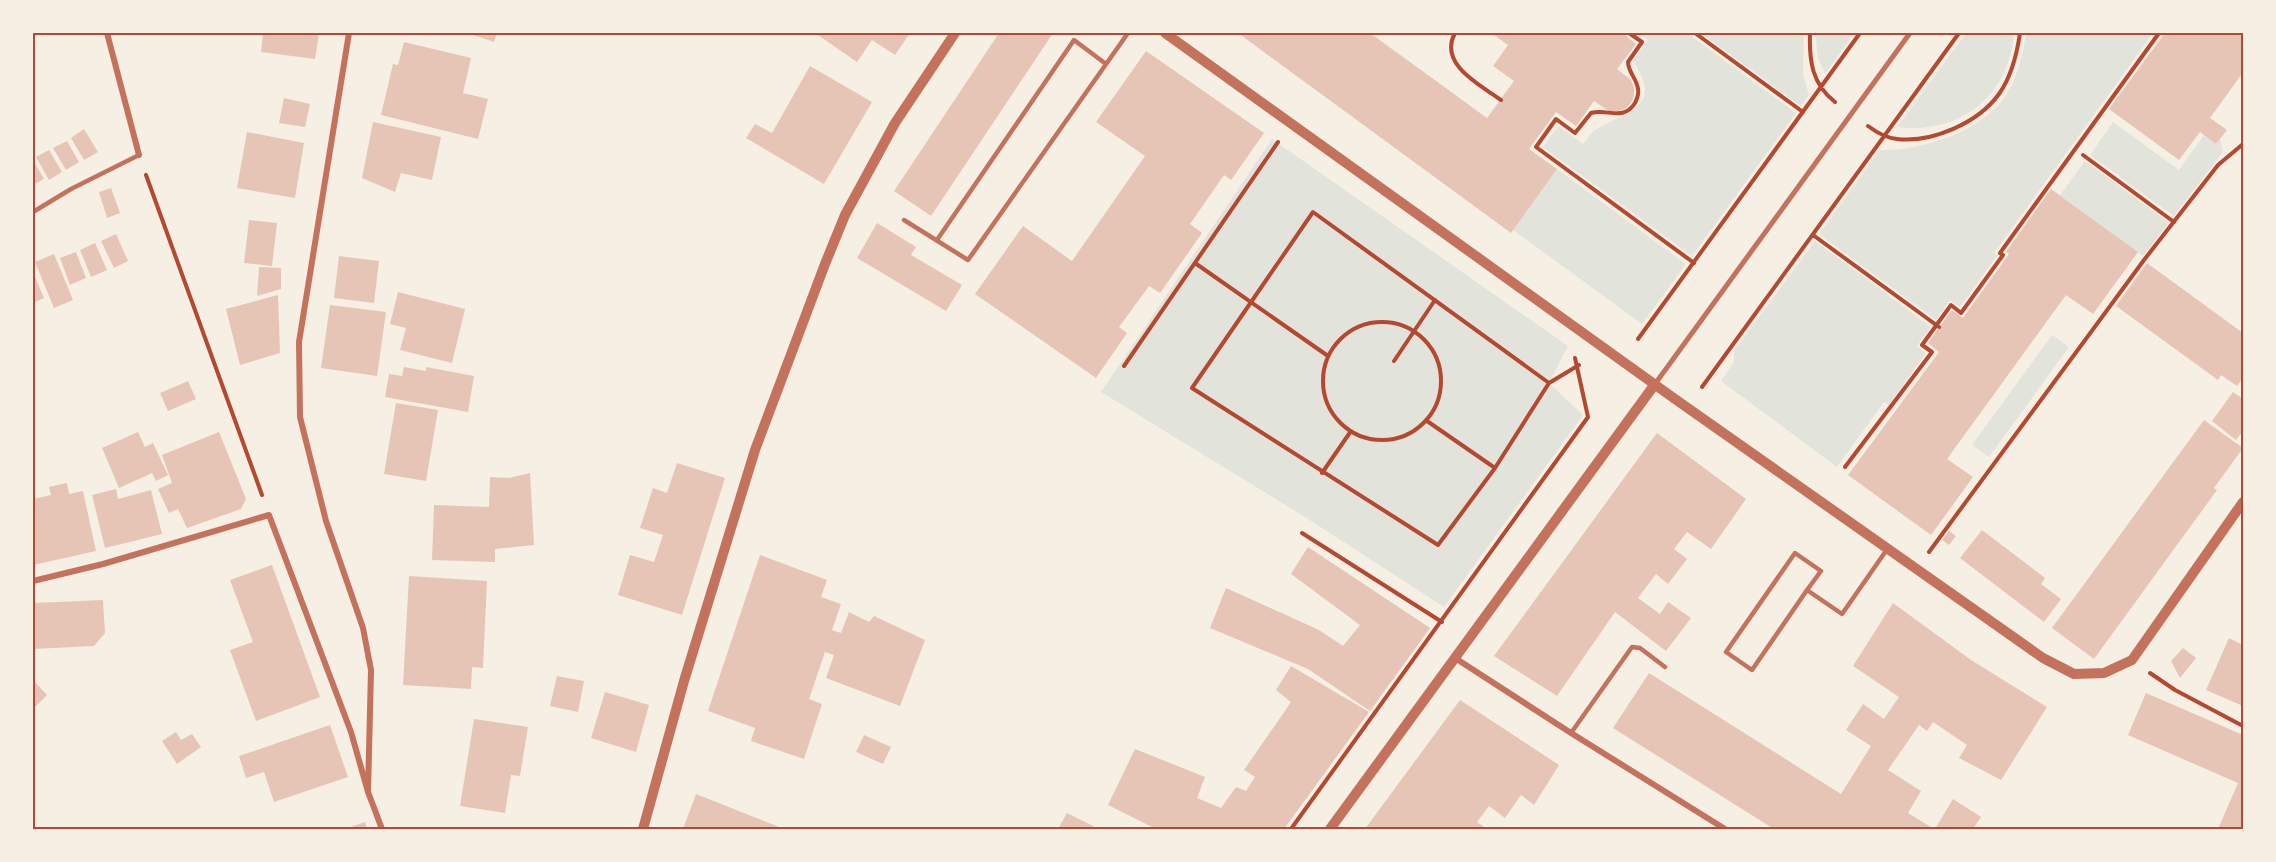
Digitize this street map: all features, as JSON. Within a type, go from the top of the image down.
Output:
[{"type":"street","points":[[107,33],[139,155]]},
{"type":"street","points":[[349,33],[299,342],[300,417],[326,521],[363,628],[371,670],[368,792]]},
{"type":"street","points":[[643,829],[684,681],[754,450],[825,264],[845,215],[895,123],[955,33]]},
{"type":"street","points":[[1165,33],[2043,658],[2074,674],[2104,673],[2132,660],[2243,502]]},
{"type":"street","points":[[1330,829],[1910,33]]},
{"type":"street","points":[[33,580],[103,564],[269,515],[351,732],[368,792],[382,829]]},
{"type":"street","points":[[1455,658],[1725,829]]},
{"type":"lane","points":[[904,220],[968,260],[1128,33]]},
{"type":"lane","points":[[937,240],[1074,40],[1106,64]]},
{"type":"lane","points":[[33,212],[71,189],[139,155]]},
{"type":"lane","points":[[1807,590],[1842,614],[1888,548]]},
{"type":"lane","points":[[1795,553],[1821,571],[1807,590],[1752,670],[1726,652],[1795,553]]},
{"type":"lane","points":[[1571,733],[1632,647],[1640,648],[1665,666]]},
{"type":"path","points":[[1455,33],[1451,47],[1452,57],[1457,66],[1501,100]]},
{"type":"path","points":[[1629,33],[1642,42],[1628,62],[1629,70],[1638,87],[1638,96],[1634,105],[1618,115],[1591,113],[1575,133],[1556,119],[1536,147],[1694,263]]},
{"type":"path","points":[[1695,33],[1803,112]]},
{"type":"path","points":[[1810,33],[1811,67],[1820,88],[1851,113],[1885,136],[1895,139],[1927,138],[1950,130],[1980,112],[1997,97],[2003,88],[2013,64],[2020,33]]},
{"type":"path","points":[[1638,339],[1860,33]]},
{"type":"path","points":[[1702,387],[1959,33]]},
{"type":"path","points":[[1845,467],[1932,352],[1922,345],[1938,326],[1951,305],[1961,313],[2003,255],[2000,253],[2159,33]]},
{"type":"path","points":[[1124,366],[1290,124]]},
{"type":"path","points":[[1929,552],[2174,222],[2218,165],[2243,144]]},
{"type":"path","points":[[139,155],[269,515]]},
{"type":"path","points":[[2083,155],[2174,222]]},
{"type":"path","points":[[1313,212],[1549,383],[1495,468],[1437,545],[1192,388],[1251,302],[1313,212]]},
{"type":"path","points":[[1813,235],[1938,326]]},
{"type":"path","points":[[1195,263],[1328,356]]},
{"type":"path","points":[[1394,361],[1435,300]]},
{"type":"path","points":[[1375,322],[1396,323],[1414,331],[1429,344],[1439,363],[1442,383],[1437,403],[1427,420],[1410,433],[1390,440],[1370,439],[1351,431],[1335,416],[1326,398],[1323,377],[1328,356],[1340,339],[1356,327],[1375,322]]},
{"type":"path","points":[[1291,829],[1588,417],[1574,355]]},
{"type":"path","points":[[1427,420],[1495,468]]},
{"type":"path","points":[[1322,473],[1351,431]]},
{"type":"path","points":[[1302,533],[1442,622]]},
{"type":"path","points":[[2175,690],[2243,726]]},
{"type":"shaded area","points":[[1638,33],[1687,33],[1796,113],[1692,256],[1543,147],[1558,126],[1583,144],[1595,130],[1638,106],[1645,89],[1642,77],[1633,61],[1648,40]]},
{"type":"shaded area","points":[[1701,33],[1804,33],[1803,74],[1809,95],[1801,106]]},
{"type":"shaded area","points":[[1815,33],[1854,33],[1825,74],[1818,57]]},
{"type":"shaded area","points":[[1966,33],[2014,33],[2010,56],[2002,76],[1991,93],[1977,107],[1960,118],[1941,125],[1920,128],[1897,127]]},
{"type":"shaded area","points":[[2026,33],[2153,33],[1994,253],[1997,256],[1960,307],[1950,300],[1936,320],[1819,234],[1880,150],[1913,147],[1948,137],[1980,121],[1993,110],[2004,98],[2016,75]]},
{"type":"shaded area","points":[[2113,122],[2179,170],[2204,135],[2216,144],[2220,139],[2223,152],[2174,216],[2090,155]]},
{"type":"shaded area","points":[[1272,139],[1568,346],[1549,383],[1583,415],[1444,607],[1305,517],[1101,392]]},
{"type":"shaded area","points":[[2085,161],[2169,223],[2143,256],[2060,195]]},
{"type":"shaded area","points":[[1557,169],[1686,264],[1642,324],[1513,230]]},
{"type":"shaded area","points":[[1815,241],[1931,327],[1917,346],[1926,353],[1889,405],[1884,402],[1837,467],[1721,381],[1734,362],[1734,351]]},
{"type":"shaded area","points":[[2052,335],[2069,347],[1989,457],[1972,445]]},
{"type":"building","points":[[263,33],[319,33],[315,59],[261,52]]},
{"type":"building","points":[[467,33],[497,33],[494,42]]},
{"type":"building","points":[[815,33],[910,33],[895,55],[872,40],[857,62]]},
{"type":"building","points":[[999,33],[1053,33],[931,216],[894,191]]},
{"type":"building","points":[[1238,33],[1370,33],[1487,118],[1514,81],[1493,66],[1508,45],[1494,35],[1496,33],[1622,33],[1636,44],[1617,69],[1631,80],[1634,96],[1625,109],[1617,111],[1609,111],[1594,101],[1576,126],[1556,112],[1529,149],[1557,169],[1511,233]]},
{"type":"building","points":[[2165,33],[2243,33],[2243,76],[2241,75],[2210,118],[2227,130],[2216,144],[2200,132],[2179,160],[2109,109]]},
{"type":"building","points":[[404,42],[471,58],[463,93],[488,99],[478,139],[381,115],[393,64],[398,65]]},
{"type":"building","points":[[1146,51],[1264,133],[1231,180],[1224,175],[1190,224],[1202,233],[1160,293],[1149,286],[1119,327],[1127,333],[1096,378],[975,294],[1023,226],[1072,261],[1145,156],[1096,122]]},
{"type":"building","points":[[810,66],[872,102],[824,184],[746,138],[755,124],[772,133]]},
{"type":"building","points":[[284,98],[310,104],[305,127],[279,123]]},
{"type":"building","points":[[373,122],[441,137],[432,180],[401,173],[395,192],[362,178]]},
{"type":"building","points":[[84,129],[98,152],[84,160],[71,138]]},
{"type":"building","points":[[247,132],[304,143],[295,198],[237,188]]},
{"type":"building","points":[[67,141],[79,162],[66,170],[53,148]]},
{"type":"building","points":[[49,150],[62,172],[49,180],[36,157]]},
{"type":"building","points":[[33,160],[44,179],[33,185]]},
{"type":"building","points":[[111,188],[120,213],[107,218],[99,192]]},
{"type":"building","points":[[2051,189],[2138,252],[2093,314],[2066,295],[1947,459],[1973,477],[1931,535],[1848,475],[1939,352],[1928,343],[1952,310],[1963,318],[2009,254],[2006,252]]},
{"type":"building","points":[[249,220],[277,223],[272,266],[244,263]]},
{"type":"building","points":[[877,223],[916,247],[911,255],[962,285],[946,311],[857,258]]},
{"type":"building","points":[[116,234],[128,261],[114,268],[101,241]]},
{"type":"building","points":[[95,243],[107,270],[91,277],[80,250]]},
{"type":"building","points":[[76,252],[86,278],[70,285],[60,258]]},
{"type":"building","points":[[54,254],[73,300],[54,308],[35,262]]},
{"type":"building","points":[[339,256],[379,261],[374,303],[334,298]]},
{"type":"building","points":[[2147,263],[2243,333],[2243,378],[2237,386],[2221,375],[2218,380],[2116,306]]},
{"type":"building","points":[[259,267],[281,268],[281,289],[257,296]]},
{"type":"building","points":[[33,272],[44,298],[33,303]]},
{"type":"building","points":[[398,292],[465,309],[452,363],[400,350],[406,328],[390,324]]},
{"type":"building","points":[[278,295],[280,353],[240,365],[226,309]]},
{"type":"building","points":[[330,305],[386,312],[377,376],[321,368]]},
{"type":"building","points":[[404,367],[426,371],[426,367],[474,376],[468,412],[385,397],[389,374],[402,376]]},
{"type":"building","points":[[188,381],[196,399],[168,411],[160,393]]},
{"type":"building","points":[[2233,392],[2243,399],[2243,431],[2236,440],[2212,421]]},
{"type":"building","points":[[396,403],[438,410],[426,481],[384,474]]},
{"type":"building","points":[[2204,420],[2243,448],[2214,488],[2217,490],[2094,659],[2052,628]]},
{"type":"building","points":[[138,432],[145,447],[153,443],[168,475],[156,481],[152,473],[119,488],[102,448]]},
{"type":"building","points":[[219,432],[246,499],[241,509],[187,528],[178,509],[169,513],[158,489],[172,483],[162,455]]},
{"type":"building","points":[[1657,433],[1746,499],[1711,549],[1687,532],[1674,549],[1687,559],[1668,584],[1656,574],[1638,598],[1660,614],[1668,602],[1691,618],[1666,651],[1615,612],[1557,696],[1494,656]]},
{"type":"building","points":[[677,463],[725,478],[682,615],[618,595],[630,555],[654,562],[663,535],[640,528],[653,488],[667,493]]},
{"type":"building","points":[[530,473],[534,545],[495,549],[495,562],[432,560],[434,505],[489,507],[490,477],[509,478]]},
{"type":"building","points":[[67,483],[69,494],[83,491],[96,551],[33,565],[33,499],[51,495],[49,487]]},
{"type":"building","points":[[116,489],[118,499],[151,490],[162,534],[105,548],[92,495]]},
{"type":"building","points":[[1982,530],[2045,578],[2041,584],[2061,599],[2044,622],[1960,558]]},
{"type":"building","points":[[1949,531],[1956,536],[1949,545],[1942,540]]},
{"type":"building","points":[[1308,547],[1430,628],[1370,711],[1308,669],[1210,628],[1226,588],[1319,630],[1343,646],[1360,625],[1291,574]]},
{"type":"building","points":[[760,555],[827,580],[821,597],[841,604],[832,630],[841,633],[849,612],[869,622],[874,616],[925,640],[900,706],[826,678],[834,655],[825,652],[809,699],[822,704],[804,759],[751,741],[755,728],[708,711]]},
{"type":"building","points":[[272,565],[320,697],[256,721],[230,650],[253,642],[230,580]]},
{"type":"building","points":[[409,576],[487,581],[483,668],[472,667],[471,689],[403,685]]},
{"type":"building","points":[[103,600],[105,633],[94,646],[33,649],[33,603]]},
{"type":"building","points":[[1893,603],[1971,660],[2047,707],[2001,780],[1959,758],[1967,745],[1933,722],[1927,731],[1919,725],[1888,770],[1921,791],[1908,813],[1934,829],[1774,829],[1613,728],[1649,673],[1841,794],[1871,746],[1846,730],[1863,704],[1884,719],[1899,697],[1853,666]]},
{"type":"building","points":[[2229,638],[2243,645],[2243,706],[2206,690]]},
{"type":"building","points":[[2183,648],[2196,658],[2180,678],[2171,661]]},
{"type":"building","points":[[1291,666],[1369,712],[1284,829],[1156,829],[1108,805],[1135,749],[1205,777],[1197,798],[1221,808],[1236,787],[1246,791],[1255,777],[1244,770],[1291,702],[1276,690]]},
{"type":"building","points":[[557,676],[584,681],[578,712],[550,706]]},
{"type":"building","points":[[33,680],[47,695],[33,709]]},
{"type":"building","points":[[605,692],[649,705],[636,752],[591,738]]},
{"type":"building","points":[[2146,693],[2243,735],[2243,829],[2218,829],[2238,783],[2128,735]]},
{"type":"building","points":[[1460,700],[1559,765],[1534,805],[1521,795],[1505,818],[1489,806],[1477,822],[1487,829],[1365,829]]},
{"type":"building","points":[[474,719],[528,727],[520,776],[511,775],[505,813],[460,806]]},
{"type":"building","points":[[330,725],[348,777],[274,802],[264,772],[246,778],[239,756]]},
{"type":"building","points":[[176,732],[181,740],[192,734],[201,747],[177,764],[162,741]]},
{"type":"building","points":[[864,735],[891,747],[883,764],[856,752]]},
{"type":"building","points":[[696,794],[784,829],[683,829]]},
{"type":"building","points":[[1953,799],[1981,817],[1973,829],[1935,829]]},
{"type":"building","points":[[1067,813],[1099,829],[1058,829]]},
{"type":"building","points":[[365,822],[367,829],[345,829]]}]
